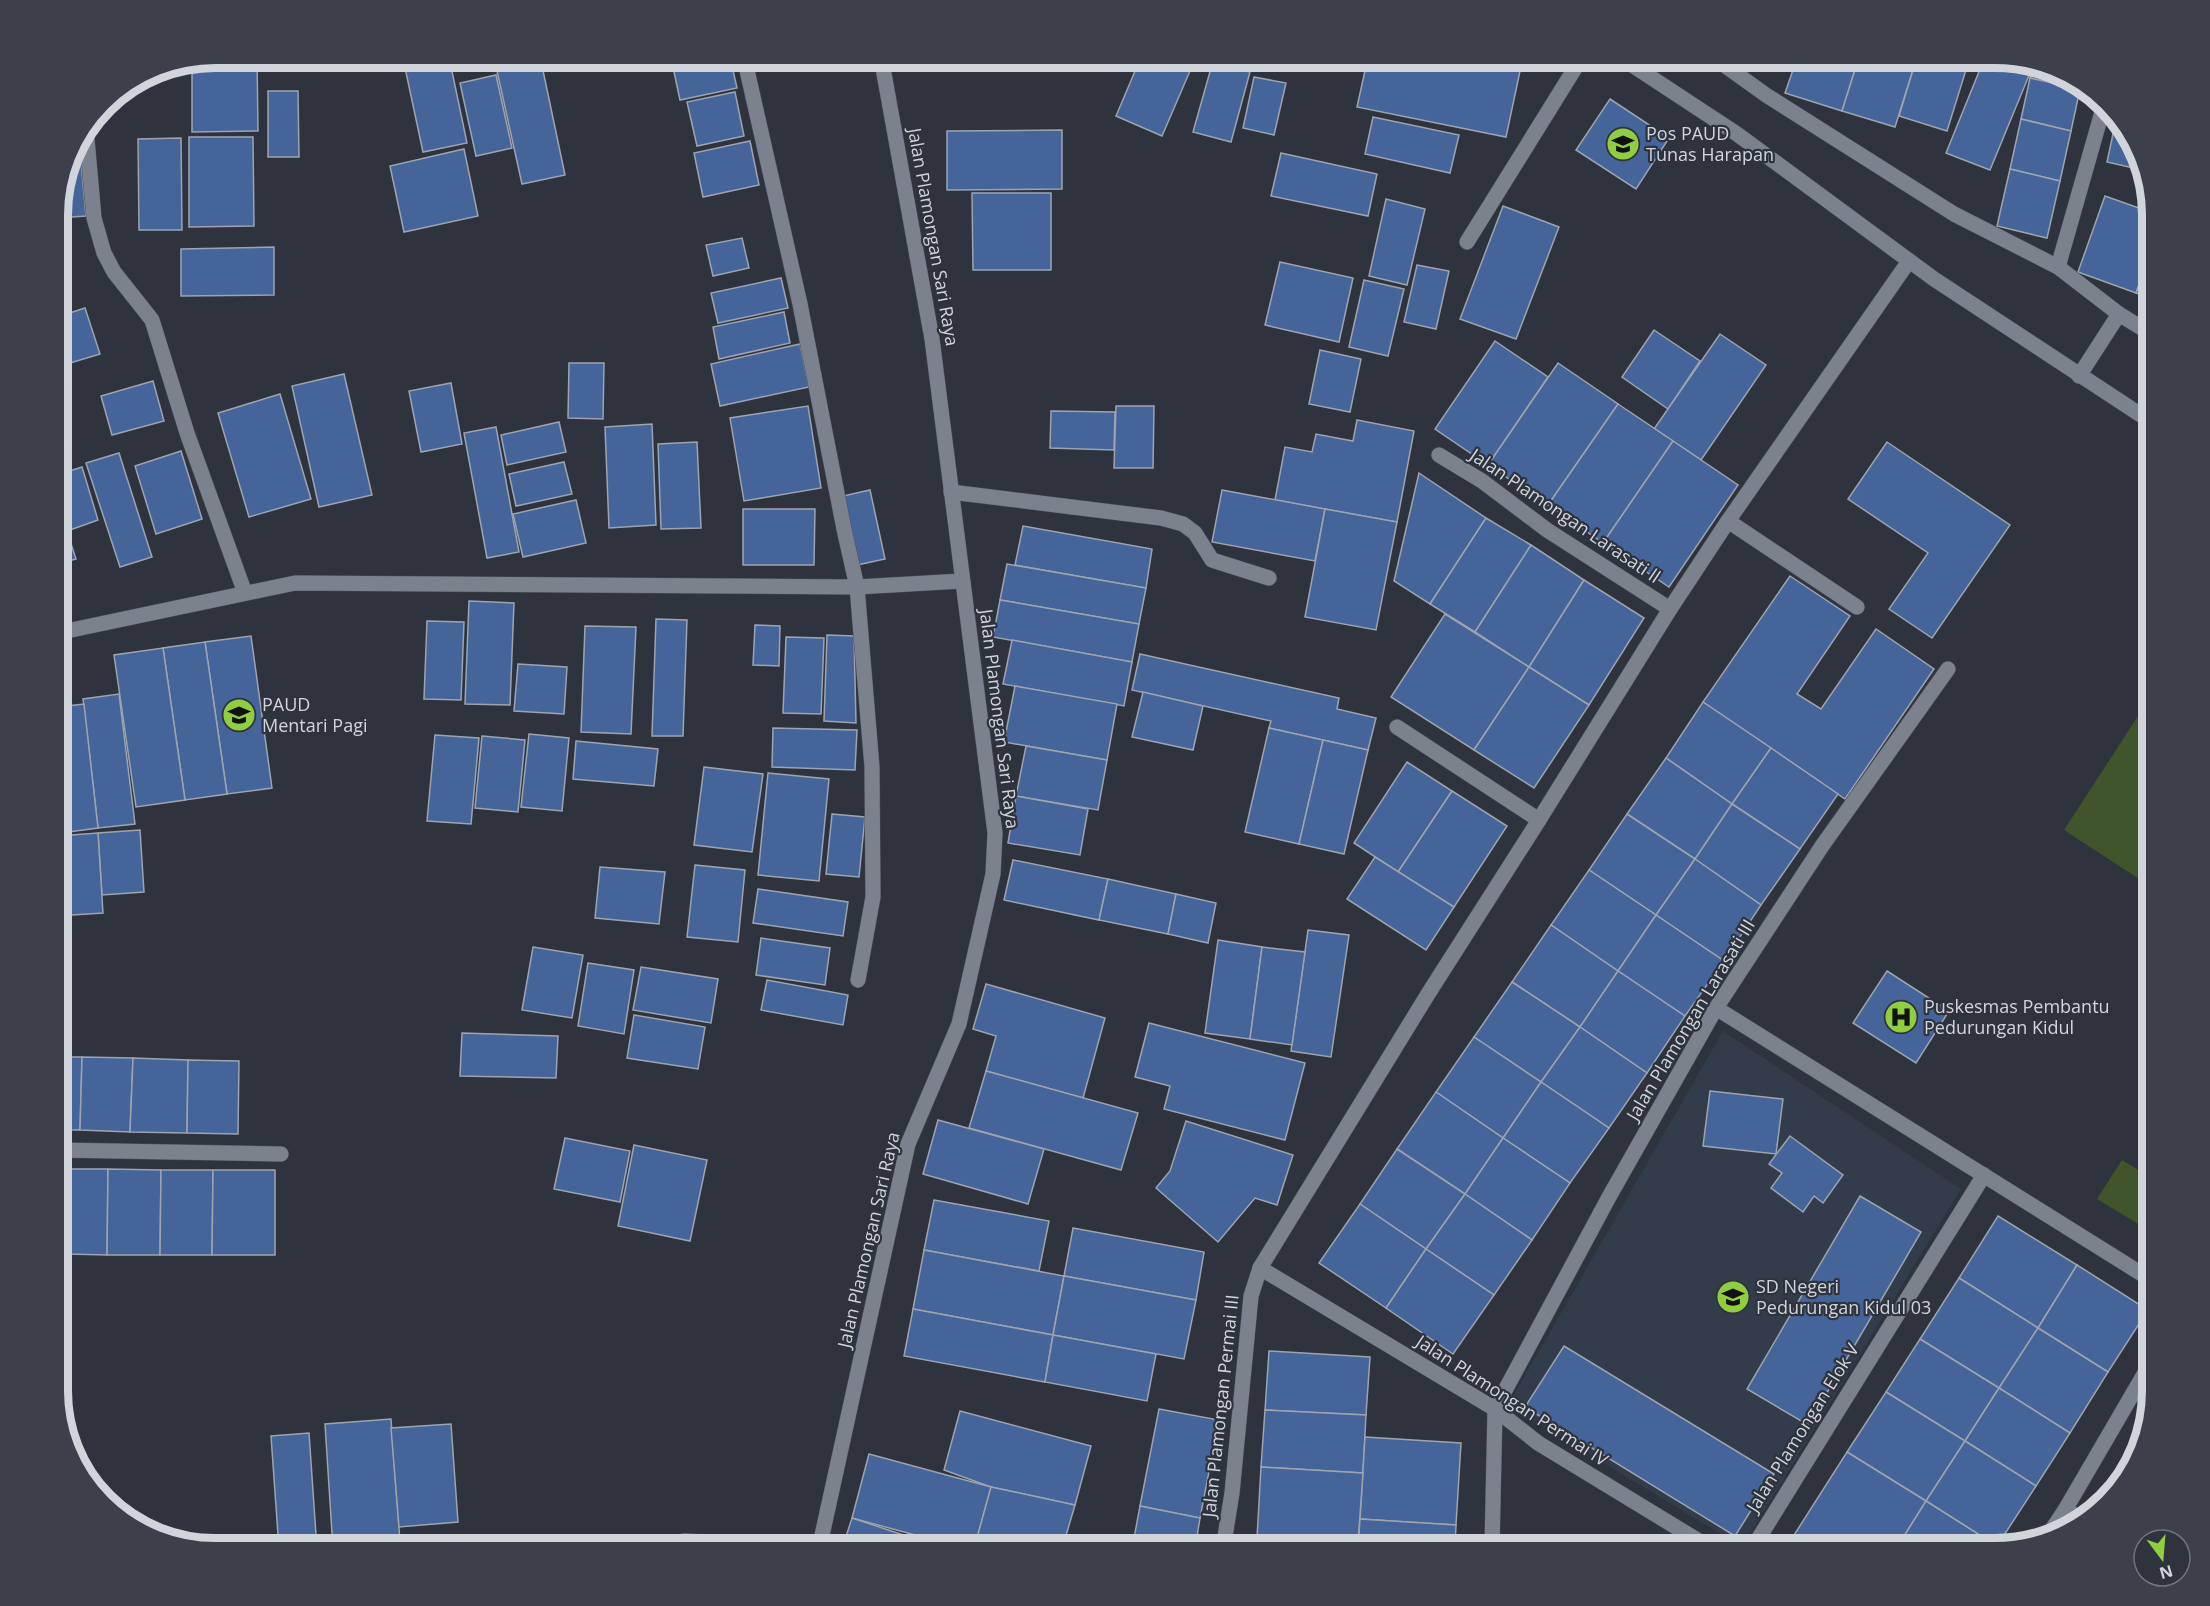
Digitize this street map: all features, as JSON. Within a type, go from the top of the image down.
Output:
[{"type":"street","points":[[1467,242],[1576,67]]},
{"type":"street","points":[[1635,67],[1737,134],[1909,261],[2142,416]]},
{"type":"street","points":[[1727,67],[1766,95],[1954,214],[2058,267],[2119,314],[2142,328]]},
{"type":"street","points":[[746,68],[800,304],[857,586],[872,767],[873,885],[873,897],[858,980]]},
{"type":"street","name":"Jalan Plamongan Sari Raya","points":[[822,1538],[908,1144],[959,1024],[993,874],[995,833],[932,339],[883,68]]},
{"type":"street","points":[[2058,267],[2102,114]]},
{"type":"street","points":[[87,141],[94,218],[104,253],[114,272],[152,320],[187,433],[245,593]]},
{"type":"street","name":"Jalan Plamongan Permai III","points":[[1226,1538],[1251,1296],[1260,1268],[1422,1004],[1670,609],[1728,521],[1909,261]]},
{"type":"street","points":[[2079,376],[2119,314]]},
{"type":"street","name":"Jalan Plamongan Larasati ll","points":[[1439,455],[1482,481],[1547,530],[1670,609]]},
{"type":"street","points":[[951,492],[1161,518],[1183,524],[1195,533],[1212,560],[1269,578]]},
{"type":"street","points":[[1728,521],[1857,607]]},
{"type":"street","points":[[68,631],[295,583],[857,586],[962,581]]},
{"type":"street","name":"Jalan Plamongan Larasati III","points":[[1496,1409],[1609,1197],[1716,1008],[1822,846],[1948,669]]},
{"type":"street","points":[[1396,727],[1539,820]]},
{"type":"street","points":[[1716,1008],[2142,1274]]},
{"type":"street","points":[[68,1149],[281,1154]]},
{"type":"street","name":"Jalan Plamongan Elok V","points":[[1759,1538],[1984,1175]]},
{"type":"street","name":"Jalan Plamongan Permai IV","points":[[1260,1268],[1496,1409],[1538,1443],[1694,1538]]},
{"type":"street","points":[[2054,1526],[2142,1378]]},
{"type":"street","points":[[1492,1538],[1496,1409]]},
{"type":"street","points":[[2065,1510],[2075,1515]]},
{"type":"shaded area","name":"SD Negeri Pedurungan Kidul 03","points":[[1723,1031],[1961,1189],[1748,1538],[1727,1538],[1508,1405]]},
{"type":"green space","points":[[2142,710],[2142,881],[2064,830]]},
{"type":"green space","points":[[2122,1160],[2142,1172],[2142,1226],[2097,1199]]},
{"type":"building","points":[[1137,67],[1182,67],[1190,71],[1162,136],[1116,116]]},
{"type":"building","points":[[1211,67],[1235,67],[1250,72],[1231,142],[1193,132]]},
{"type":"building","points":[[1366,67],[1521,67],[1506,137],[1357,107]]},
{"type":"building","points":[[1784,67],[1856,67],[1842,111],[1785,93],[1793,70]]},
{"type":"building","points":[[1856,67],[1914,67],[1895,127],[1842,111]]},
{"type":"building","points":[[1914,67],[1967,67],[1947,131],[1899,116]]},
{"type":"building","points":[[1981,67],[2021,70],[2030,73],[1990,170],[1946,153]]},
{"type":"building","points":[[257,68],[258,131],[192,132],[192,69]]},
{"type":"building","points":[[405,68],[451,68],[467,143],[423,152]]},
{"type":"building","points":[[511,68],[542,68],[565,175],[522,184],[497,71]]},
{"type":"building","points":[[673,68],[732,68],[737,88],[680,100]]},
{"type":"building","points":[[2032,72],[2067,86],[2030,78]]},
{"type":"building","points":[[496,75],[512,148],[476,156],[460,83]]},
{"type":"building","points":[[1254,77],[1286,83],[1274,135],[1243,128]]},
{"type":"building","points":[[2030,78],[2067,86],[2079,94],[2071,131],[2021,119]]},
{"type":"building","points":[[268,91],[298,91],[299,157],[268,157]]},
{"type":"building","points":[[735,92],[744,136],[697,146],[687,102]]},
{"type":"building","name":"Pos PAUD Tunas Harapan","points":[[1610,99],[1669,138],[1636,189],[1576,150]]},
{"type":"building","points":[[1373,117],[1459,135],[1450,173],[1365,154]]},
{"type":"building","points":[[2021,119],[2071,131],[2060,181],[2010,169]]},
{"type":"building","points":[[2114,128],[2135,168],[2107,162]]},
{"type":"building","points":[[1062,130],[1062,189],[947,190],[947,131]]},
{"type":"building","points":[[189,137],[253,137],[254,226],[189,227]]},
{"type":"building","points":[[181,138],[182,230],[139,230],[138,139]]},
{"type":"building","points":[[750,141],[759,185],[703,197],[694,153]]},
{"type":"building","points":[[464,149],[478,216],[404,232],[390,166]]},
{"type":"building","points":[[1281,153],[1377,174],[1368,216],[1271,196]]},
{"type":"building","points":[[80,155],[86,216],[68,217],[70,186]]},
{"type":"building","points":[[2010,169],[2060,181],[2047,238],[1997,226]]},
{"type":"building","points":[[972,193],[1051,193],[1051,270],[973,270]]},
{"type":"building","points":[[2105,196],[2142,209],[2142,276],[2136,293],[2078,272]]},
{"type":"building","points":[[1386,199],[1425,209],[1407,285],[1369,276]]},
{"type":"building","points":[[1503,206],[1559,227],[1516,339],[1460,319]]},
{"type":"building","points":[[742,238],[749,268],[713,276],[706,245]]},
{"type":"building","points":[[274,247],[274,295],[181,296],[181,249]]},
{"type":"building","points":[[1280,262],[1353,278],[1339,342],[1265,325]]},
{"type":"building","points":[[1417,265],[1449,271],[1436,329],[1404,322]]},
{"type":"building","points":[[2142,276],[2142,295],[2136,293]]},
{"type":"building","points":[[781,278],[788,308],[718,323],[711,293]]},
{"type":"building","points":[[1364,280],[1404,289],[1388,356],[1349,347]]},
{"type":"building","points":[[85,308],[100,354],[68,364],[68,313]]},
{"type":"building","points":[[784,312],[790,343],[719,359],[713,327]]},
{"type":"building","points":[[1654,330],[1700,361],[1668,409],[1622,377]]},
{"type":"building","points":[[1720,334],[1766,365],[1701,460],[1654,429]]},
{"type":"building","points":[[1495,341],[1548,377],[1488,465],[1435,429]]},
{"type":"building","points":[[800,344],[809,387],[720,406],[711,364]]},
{"type":"building","points":[[1320,350],[1361,359],[1350,412],[1309,404]]},
{"type":"building","points":[[569,363],[604,363],[603,419],[568,418]]},
{"type":"building","points":[[1558,363],[1618,404],[1548,505],[1488,465]]},
{"type":"building","points":[[344,374],[372,495],[319,507],[292,386]]},
{"type":"building","points":[[153,381],[164,421],[112,435],[101,396]]},
{"type":"building","points":[[451,383],[462,444],[421,452],[409,391]]},
{"type":"building","points":[[280,394],[311,499],[249,517],[218,413]]},
{"type":"building","points":[[1618,404],[1673,441],[1603,543],[1548,505]]},
{"type":"building","points":[[808,406],[821,488],[744,501],[730,418]]},
{"type":"building","points":[[1116,406],[1154,406],[1153,468],[1114,468]]},
{"type":"building","points":[[1051,411],[1115,412],[1114,450],[1050,448]]},
{"type":"building","points":[[1357,420],[1414,431],[1397,522],[1275,500],[1285,447],[1312,452],[1316,434],[1353,441]]},
{"type":"building","points":[[559,422],[566,452],[507,465],[501,435]]},
{"type":"building","points":[[652,424],[656,525],[609,528],[605,427]]},
{"type":"building","points":[[496,427],[519,552],[487,558],[464,433]]},
{"type":"building","points":[[1673,441],[1738,485],[1669,587],[1603,543]]},
{"type":"building","points":[[697,442],[701,528],[661,529],[658,444]]},
{"type":"building","points":[[1887,442],[2010,525],[1932,638],[1889,609],[1928,553],[1848,499]]},
{"type":"building","points":[[181,451],[202,519],[156,534],[135,466]]},
{"type":"building","points":[[119,453],[152,557],[120,567],[86,463]]},
{"type":"building","points":[[564,462],[572,494],[516,506],[509,474]]},
{"type":"building","points":[[82,467],[98,520],[70,530],[68,524],[68,471]]},
{"type":"building","points":[[1419,473],[1486,518],[1430,604],[1394,581]]},
{"type":"building","points":[[870,490],[885,559],[857,565],[843,496]]},
{"type":"building","points":[[1222,490],[1325,509],[1315,561],[1212,542]]},
{"type":"building","points":[[576,500],[586,543],[523,557],[513,514]]},
{"type":"building","points":[[743,509],[815,509],[814,565],[743,565]]},
{"type":"building","points":[[1325,509],[1397,522],[1376,630],[1305,617]]},
{"type":"building","points":[[1486,518],[1531,545],[1475,632],[1430,604]]},
{"type":"building","points":[[1023,526],[1152,549],[1146,588],[1015,565]]},
{"type":"building","points":[[68,534],[76,559],[68,561]]},
{"type":"building","points":[[1531,545],[1584,580],[1529,667],[1475,632]]},
{"type":"building","points":[[1007,564],[1146,588],[1139,624],[1000,600]]},
{"type":"building","points":[[1790,576],[1850,616],[1797,694],[1821,709],[1876,629],[1934,669],[1845,799],[1703,702]]},
{"type":"building","points":[[1584,580],[1644,618],[1589,705],[1529,667]]},
{"type":"building","points":[[1000,600],[1139,624],[1132,662],[993,637]]},
{"type":"building","points":[[469,601],[514,603],[510,705],[465,704]]},
{"type":"building","points":[[1445,614],[1529,667],[1474,750],[1391,697]]},
{"type":"building","points":[[656,619],[687,620],[683,736],[652,736]]},
{"type":"building","points":[[427,621],[464,622],[461,700],[424,699]]},
{"type":"building","points":[[755,625],[780,626],[779,666],[753,665]]},
{"type":"building","points":[[585,626],[636,627],[631,734],[581,732]]},
{"type":"building","points":[[827,635],[854,636],[856,723],[824,721]]},
{"type":"building","name":"PAUD Mentari Pagi","points":[[251,636],[272,788],[227,794],[205,642]]},
{"type":"building","points":[[786,637],[824,638],[821,714],[783,713]]},
{"type":"building","points":[[1012,640],[1132,662],[1124,706],[1003,684]]},
{"type":"building","points":[[205,642],[227,794],[185,800],[163,648]]},
{"type":"building","points":[[163,648],[185,800],[136,807],[114,655]]},
{"type":"building","points":[[1140,654],[1339,698],[1337,709],[1376,718],[1368,750],[1269,728],[1271,721],[1132,690]]},
{"type":"building","points":[[518,664],[567,667],[564,714],[514,711]]},
{"type":"building","points":[[1529,667],[1589,705],[1534,788],[1474,750]]},
{"type":"building","points":[[1015,686],[1117,704],[1107,760],[1004,742]]},
{"type":"building","points":[[1143,692],[1203,706],[1193,750],[1132,737]]},
{"type":"building","points":[[119,694],[135,824],[98,828],[83,699]]},
{"type":"building","points":[[1703,702],[1771,748],[1732,804],[1666,758]]},
{"type":"building","points":[[84,704],[98,828],[68,832],[68,706]]},
{"type":"building","points":[[773,728],[857,730],[855,770],[772,767]]},
{"type":"building","points":[[1269,728],[1323,740],[1299,844],[1245,832]]},
{"type":"building","points":[[529,734],[569,738],[562,811],[521,807]]},
{"type":"building","points":[[435,735],[479,738],[471,824],[427,821]]},
{"type":"building","points":[[482,736],[525,740],[518,812],[475,808]]},
{"type":"building","points":[[1323,740],[1368,750],[1344,854],[1299,844]]},
{"type":"building","points":[[576,741],[658,749],[654,786],[573,779]]},
{"type":"building","points":[[1026,746],[1107,760],[1098,810],[1016,796]]},
{"type":"building","points":[[1771,748],[1838,794],[1800,849],[1732,804]]},
{"type":"building","points":[[1666,758],[1732,804],[1695,859],[1627,814]]},
{"type":"building","points":[[1407,762],[1452,791],[1398,872],[1354,843]]},
{"type":"building","points":[[704,767],[763,774],[752,852],[694,845]]},
{"type":"building","points":[[768,773],[829,779],[819,881],[758,875]]},
{"type":"building","points":[[1452,791],[1507,826],[1454,907],[1398,872]]},
{"type":"building","points":[[1016,796],[1088,809],[1080,855],[1008,843]]},
{"type":"building","points":[[1732,804],[1800,849],[1761,905],[1695,859]]},
{"type":"building","points":[[832,814],[865,817],[859,877],[826,874]]},
{"type":"building","points":[[1627,814],[1695,859],[1656,915],[1589,870]]},
{"type":"building","points":[[140,830],[144,892],[102,895],[98,833]]},
{"type":"building","points":[[98,833],[103,913],[68,915],[68,835]]},
{"type":"building","points":[[1375,857],[1454,907],[1426,950],[1347,899]]},
{"type":"building","points":[[1695,859],[1761,905],[1724,961],[1656,915]]},
{"type":"building","points":[[1013,860],[1108,879],[1099,920],[1004,900]]},
{"type":"building","points":[[695,865],[745,870],[738,942],[687,937]]},
{"type":"building","points":[[600,867],[665,872],[659,924],[595,918]]},
{"type":"building","points":[[1589,870],[1656,915],[1618,971],[1551,925]]},
{"type":"building","points":[[1108,879],[1176,894],[1168,934],[1099,920]]},
{"type":"building","points":[[758,889],[848,902],[843,936],[753,923]]},
{"type":"building","points":[[1176,894],[1216,903],[1208,943],[1168,934]]},
{"type":"building","points":[[1656,915],[1724,961],[1685,1016],[1618,971]]},
{"type":"building","points":[[1551,925],[1618,971],[1580,1027],[1512,982]]},
{"type":"building","points":[[1308,930],[1349,935],[1331,1057],[1291,1051]]},
{"type":"building","points":[[761,938],[830,948],[825,985],[756,975]]},
{"type":"building","points":[[1218,940],[1262,947],[1250,1039],[1205,1033]]},
{"type":"building","points":[[533,947],[583,955],[572,1018],[522,1010]]},
{"type":"building","points":[[1262,947],[1305,952],[1292,1045],[1250,1039]]},
{"type":"building","points":[[588,963],[634,970],[624,1034],[578,1026]]},
{"type":"building","points":[[641,967],[718,979],[711,1023],[633,1010]]},
{"type":"building","points":[[1618,971],[1685,1016],[1647,1073],[1580,1027]]},
{"type":"building","name":"Puskesmas Pembantu Pedurungan Kidul","points":[[1887,971],[1949,1011],[1916,1063],[1853,1023]]},
{"type":"building","points":[[767,980],[848,995],[843,1025],[761,1010]]},
{"type":"building","points":[[1512,982],[1580,1027],[1541,1082],[1474,1037]]},
{"type":"building","points":[[986,984],[1105,1018],[1083,1098],[986,1071],[996,1036],[973,1029]]},
{"type":"building","points":[[634,1015],[705,1027],[698,1069],[627,1058]]},
{"type":"building","points":[[1149,1023],[1305,1063],[1285,1140],[1164,1109],[1170,1086],[1135,1077]]},
{"type":"building","points":[[1580,1027],[1647,1073],[1609,1128],[1541,1082]]},
{"type":"building","points":[[462,1033],[558,1036],[556,1078],[460,1076]]},
{"type":"building","points":[[1474,1037],[1541,1082],[1503,1138],[1436,1092]]},
{"type":"building","points":[[68,1057],[82,1057],[80,1130],[68,1130]]},
{"type":"building","points":[[82,1057],[133,1058],[130,1132],[80,1130]]},
{"type":"building","points":[[133,1058],[188,1060],[187,1133],[130,1132]]},
{"type":"building","points":[[188,1060],[239,1061],[238,1134],[187,1133]]},
{"type":"building","points":[[986,1071],[1138,1113],[1121,1170],[969,1128]]},
{"type":"building","points":[[1541,1082],[1609,1128],[1570,1183],[1503,1138]]},
{"type":"building","points":[[1710,1091],[1783,1099],[1776,1154],[1703,1146]]},
{"type":"building","points":[[1436,1092],[1503,1138],[1465,1194],[1397,1149]]},
{"type":"building","points":[[938,1120],[1044,1149],[1028,1204],[923,1174]]},
{"type":"building","points":[[1186,1121],[1293,1155],[1277,1205],[1255,1198],[1218,1242],[1156,1188],[1170,1171]]},
{"type":"building","points":[[1790,1136],[1843,1175],[1823,1203],[1814,1196],[1803,1212],[1771,1188],[1782,1173],[1769,1164]]},
{"type":"building","points":[[565,1138],[630,1151],[620,1202],[554,1189]]},
{"type":"building","points":[[1503,1138],[1570,1183],[1532,1240],[1465,1194]]},
{"type":"building","points":[[634,1145],[707,1160],[690,1241],[618,1226]]},
{"type":"building","points":[[1397,1149],[1465,1194],[1426,1249],[1360,1204]]},
{"type":"building","points":[[68,1169],[108,1169],[107,1255],[68,1254]]},
{"type":"building","points":[[108,1169],[161,1170],[160,1255],[107,1255]]},
{"type":"building","points":[[161,1170],[213,1170],[212,1255],[160,1255]]},
{"type":"building","points":[[213,1170],[275,1170],[275,1255],[212,1255]]},
{"type":"building","points":[[1465,1194],[1532,1240],[1494,1295],[1426,1249]]},
{"type":"building","points":[[1860,1196],[1921,1232],[1808,1425],[1747,1389]]},
{"type":"building","points":[[934,1200],[1049,1221],[1039,1271],[924,1250]]},
{"type":"building","points":[[1360,1204],[1426,1249],[1386,1308],[1319,1263]]},
{"type":"building","points":[[1998,1216],[2077,1265],[2038,1328],[1959,1278]]},
{"type":"building","points":[[1073,1228],[1204,1252],[1196,1300],[1064,1276]]},
{"type":"building","points":[[1426,1249],[1494,1295],[1453,1354],[1386,1308]]},
{"type":"building","points":[[924,1250],[1064,1276],[1053,1335],[913,1309]]},
{"type":"building","points":[[2077,1265],[2142,1306],[2142,1319],[2108,1372],[2038,1328]]},
{"type":"building","points":[[1064,1276],[1196,1300],[1184,1359],[1053,1335]]},
{"type":"building","points":[[1959,1278],[2038,1328],[1999,1388],[1920,1339]]},
{"type":"building","points":[[913,1309],[1053,1335],[1045,1382],[904,1356]]},
{"type":"building","points":[[2038,1328],[2108,1372],[2070,1433],[1999,1388]]},
{"type":"building","points":[[1053,1335],[1156,1354],[1147,1401],[1045,1382]]},
{"type":"building","points":[[1920,1339],[1999,1388],[1965,1441],[1886,1392]]},
{"type":"building","points":[[1564,1346],[1774,1474],[1735,1536],[1525,1407]]},
{"type":"building","points":[[1269,1351],[1370,1357],[1366,1415],[1265,1410]]},
{"type":"building","points":[[1999,1388],[2070,1433],[2036,1486],[1965,1441]]},
{"type":"building","points":[[1886,1392],[1965,1441],[1926,1501],[1847,1452]]},
{"type":"building","points":[[1159,1409],[1219,1420],[1200,1518],[1140,1506]]},
{"type":"building","points":[[1265,1410],[1366,1415],[1363,1473],[1261,1467]]},
{"type":"building","points":[[960,1411],[1091,1446],[1075,1505],[991,1487],[944,1470]]},
{"type":"building","points":[[391,1419],[400,1538],[332,1538],[325,1424]]},
{"type":"building","points":[[451,1424],[458,1522],[399,1527],[391,1428]]},
{"type":"building","points":[[309,1433],[316,1538],[278,1538],[271,1436]]},
{"type":"building","points":[[1365,1437],[1461,1443],[1456,1525],[1360,1519]]},
{"type":"building","points":[[1965,1441],[2036,1486],[2002,1538],[1984,1538],[1926,1501]]},
{"type":"building","points":[[1847,1452],[1926,1501],[1903,1538],[1792,1538]]},
{"type":"building","points":[[869,1454],[991,1487],[977,1538],[926,1538],[852,1518]]},
{"type":"building","points":[[1261,1467],[1363,1473],[1358,1538],[1257,1538]]},
{"type":"building","points":[[991,1487],[1075,1505],[1065,1538],[977,1538]]},
{"type":"building","points":[[1926,1501],[1984,1538],[1903,1538]]},
{"type":"building","points":[[1140,1506],[1200,1518],[1197,1538],[1134,1538]]},
{"type":"building","points":[[852,1518],[913,1538],[846,1538]]},
{"type":"building","points":[[1360,1519],[1456,1525],[1455,1538],[1359,1538]]},
{"type":"place","name":"Pos PAUD Tunas Harapan","points":[[1623,144]]},
{"type":"place","name":"PAUD Mentari Pagi","points":[[239,715]]},
{"type":"place","name":"Puskesmas Pembantu Pedurungan Kidul","points":[[1901,1017]]},
{"type":"place","name":"SD Negeri Pedurungan Kidul 03","points":[[1733,1297]]}]
